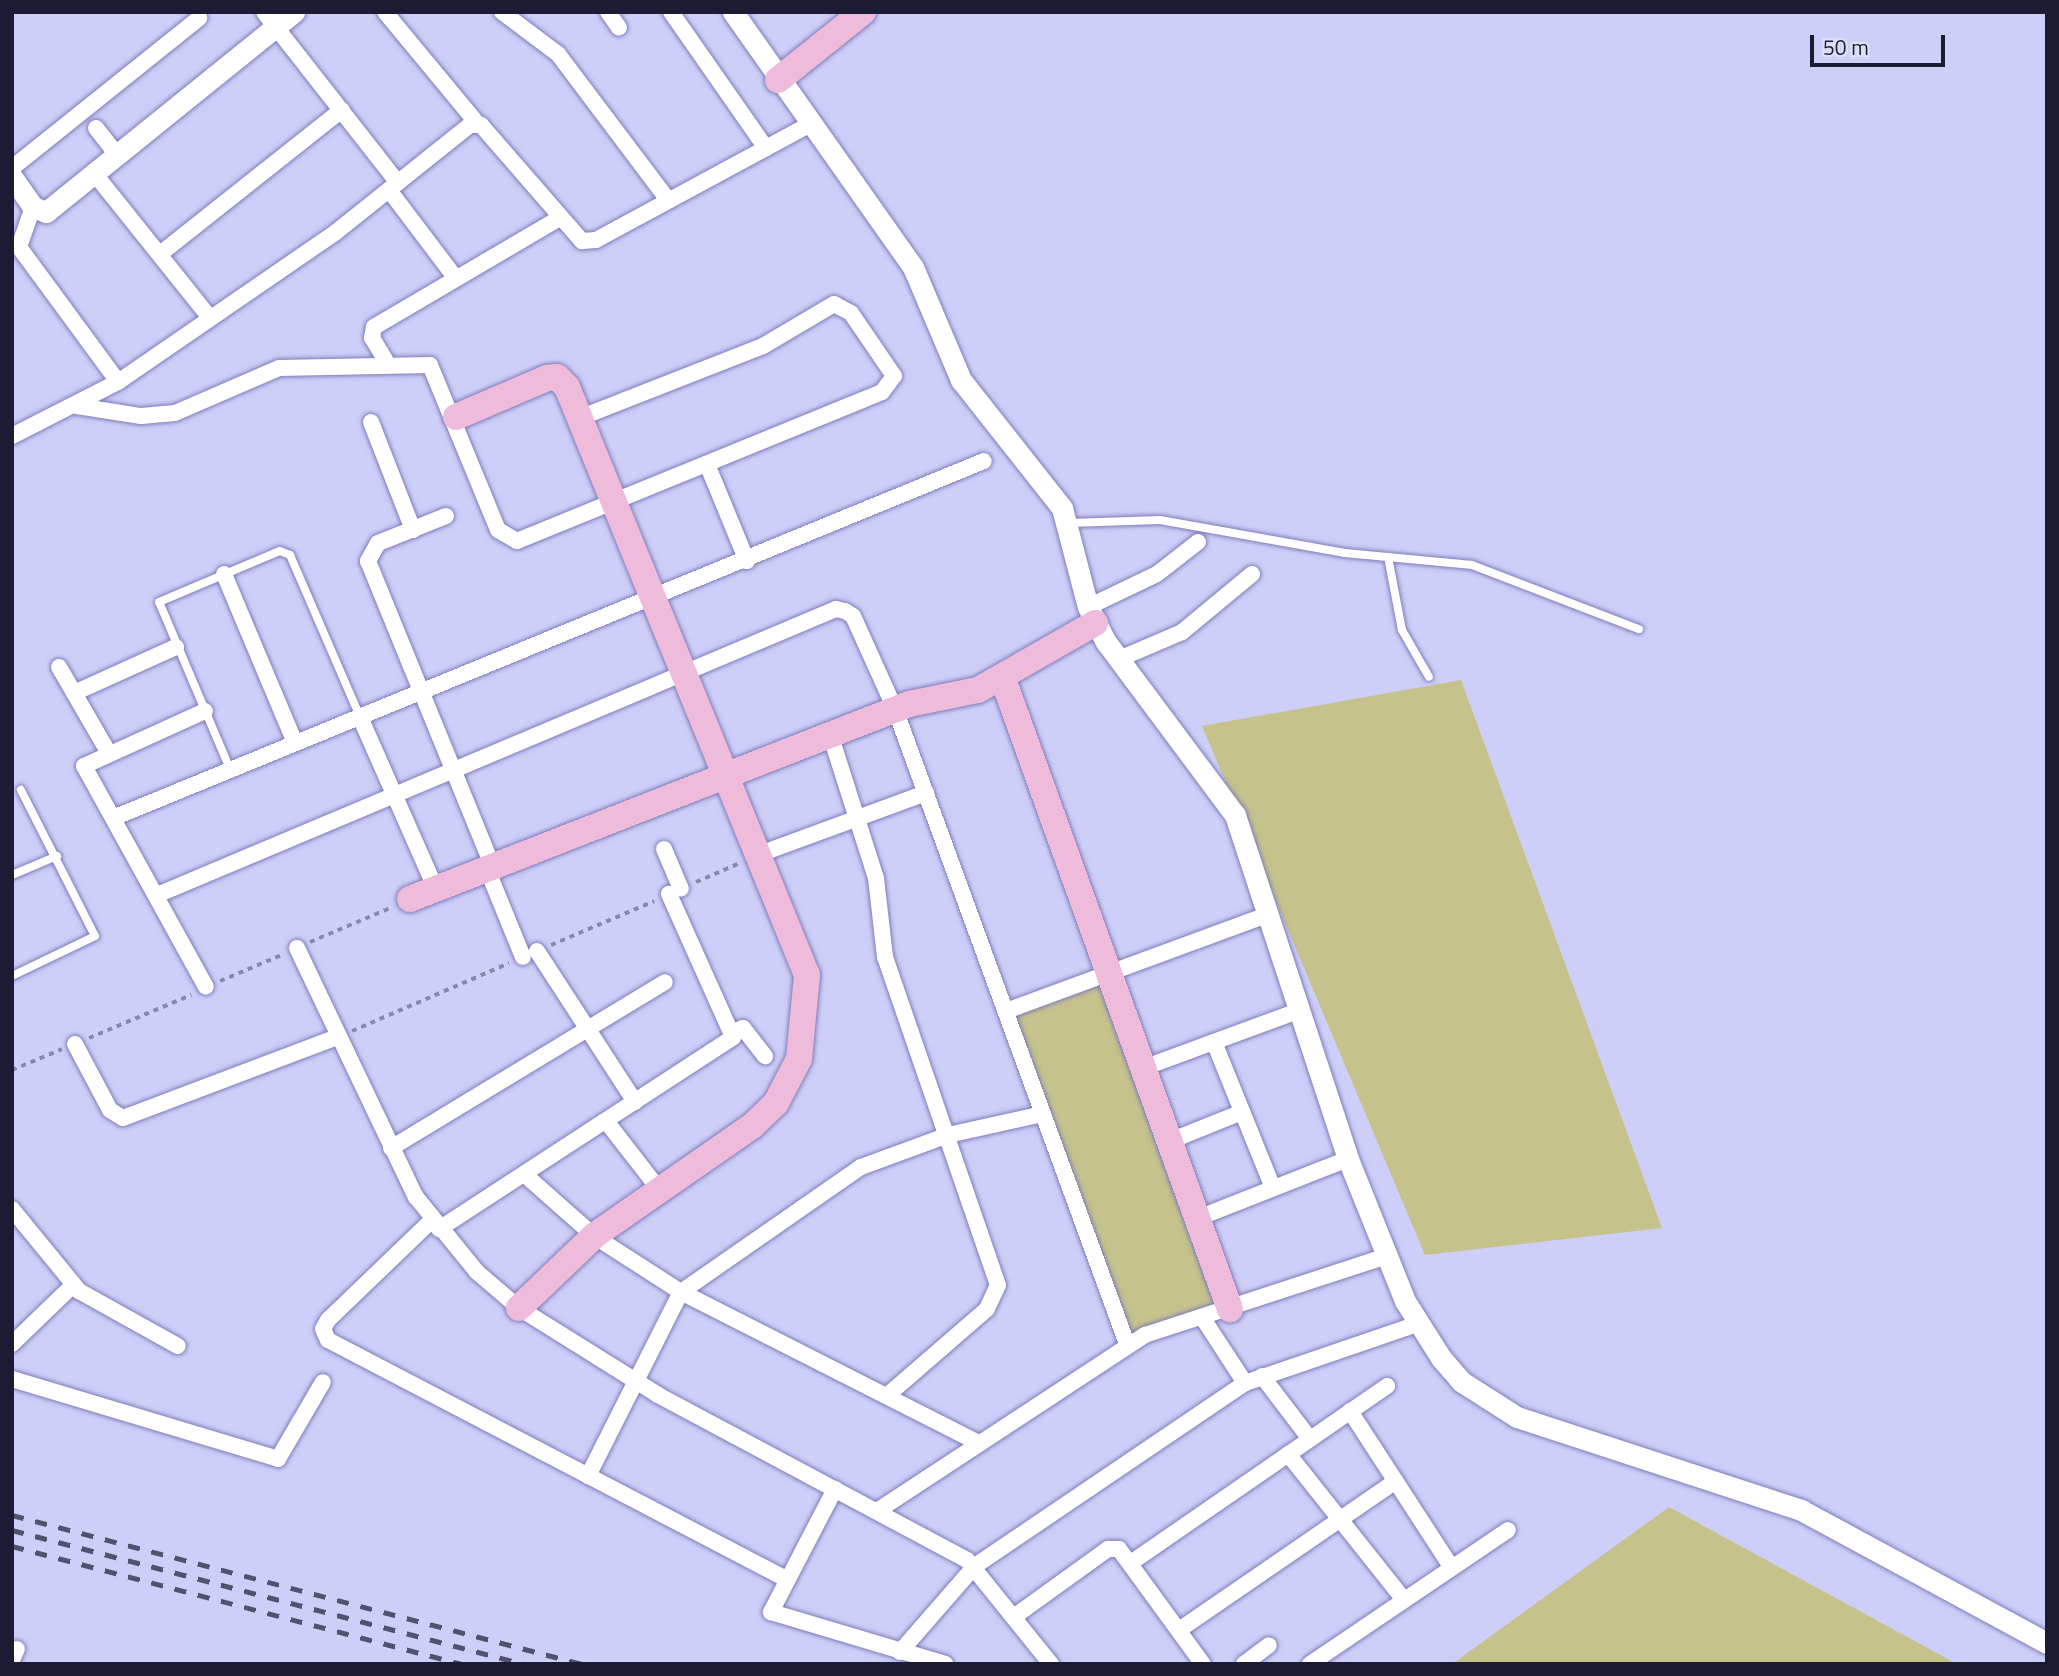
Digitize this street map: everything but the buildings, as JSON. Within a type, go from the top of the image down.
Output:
[{"type":"main road","points":[[778,80],[863,12]]},
{"type":"main road","points":[[456,417],[557,377],[579,418],[760,854],[807,975],[799,1059],[776,1102],[752,1126],[657,1188],[594,1236],[519,1308]]},
{"type":"main road","points":[[410,900],[895,709],[1003,679],[1091,615]]},
{"type":"main road","points":[[1003,679],[1230,1309]]},
{"type":"street","points":[[385,12],[573,237],[596,240],[809,125]]},
{"type":"street","points":[[502,12],[572,69],[668,200]]},
{"type":"street","points":[[608,12],[619,28]]},
{"type":"street","points":[[671,12],[766,148]]},
{"type":"street","points":[[733,12],[809,125],[914,267],[961,380],[1069,523],[1091,615],[1119,659],[1236,815],[1348,1159],[1417,1324],[1462,1382],[1517,1417],[1801,1510],[2047,1643]]},
{"type":"street","points":[[12,177],[33,207],[46,212],[278,17],[454,276]]},
{"type":"street","points":[[12,168],[199,18]]},
{"type":"street","points":[[160,254],[342,110]]},
{"type":"street","points":[[12,436],[77,406],[118,382],[394,186],[476,122]]},
{"type":"street","points":[[96,128],[116,155]]},
{"type":"street","points":[[94,173],[210,318]]},
{"type":"street","points":[[33,207],[19,247],[118,382]]},
{"type":"street","points":[[386,361],[372,338],[374,327],[454,276],[558,219]]},
{"type":"street","points":[[77,406],[141,416],[175,413],[279,368],[386,361],[430,365],[456,417],[505,539],[517,541],[614,503],[890,386],[894,376],[851,313],[834,304],[763,346],[579,418]]},
{"type":"street","points":[[371,422],[413,530]]},
{"type":"street","points":[[113,818],[420,691],[654,600],[984,461]]},
{"type":"street","points":[[707,464],[747,561]]},
{"type":"street","points":[[446,516],[378,543],[369,561],[490,868],[530,954],[586,1029],[635,1102]]},
{"type":"street","points":[[1091,615],[1157,575],[1198,542]]},
{"type":"street","points":[[224,574],[295,743]]},
{"type":"street","points":[[1119,659],[1182,632],[1252,574]]},
{"type":"street","points":[[157,895],[836,608],[853,616],[895,709],[1127,1344]]},
{"type":"street","points":[[74,693],[176,646]]},
{"type":"street","points":[[59,667],[108,752]]},
{"type":"street","points":[[205,711],[108,752],[84,766],[206,987]]},
{"type":"street","points":[[360,717],[436,889]]},
{"type":"street","points":[[830,734],[876,878],[885,957],[948,1135],[997,1295],[889,1394]]},
{"type":"street","points":[[760,854],[926,793]]},
{"type":"street","points":[[664,849],[675,891],[734,1032]]},
{"type":"street","points":[[1006,1011],[1269,914]]},
{"type":"street","points":[[297,948],[391,1148],[436,1225],[519,1308],[632,1380],[975,1566],[1051,1664]]},
{"type":"street","points":[[391,1148],[665,982]]},
{"type":"street","points":[[1143,1068],[1298,1011]]},
{"type":"street","points":[[765,1056],[743,1028],[734,1032],[606,1121],[524,1174],[436,1225],[328,1320],[323,1334],[786,1579]]},
{"type":"street","points":[[75,1044],[110,1110],[123,1118],[337,1037]]},
{"type":"street","points":[[1214,1042],[1273,1188]]},
{"type":"street","points":[[1170,1141],[1242,1112]]},
{"type":"street","points":[[588,1476],[632,1380],[681,1292],[839,1178],[948,1135],[1043,1114]]},
{"type":"street","points":[[606,1121],[657,1188]]},
{"type":"street","points":[[1198,1218],[1348,1159]]},
{"type":"street","points":[[524,1174],[594,1236],[681,1292],[889,1394],[979,1443]]},
{"type":"street","points":[[13,1213],[73,1285],[178,1346]]},
{"type":"street","points":[[877,1511],[1127,1344],[1387,1256]]},
{"type":"street","points":[[12,1343],[73,1285]]},
{"type":"street","points":[[1202,1317],[1245,1383]]},
{"type":"street","points":[[900,1652],[975,1566],[1245,1383],[1417,1324]]},
{"type":"street","points":[[1262,1376],[1310,1439]]},
{"type":"street","points":[[12,1379],[278,1458],[323,1382]]},
{"type":"street","points":[[1132,1562],[1387,1386]]},
{"type":"street","points":[[1350,1411],[1452,1568]]},
{"type":"street","points":[[1288,1454],[1404,1601]]},
{"type":"street","points":[[1180,1630],[1396,1481]]},
{"type":"street","points":[[835,1489],[771,1608],[774,1617],[945,1664]]},
{"type":"street","points":[[1310,1664],[1508,1530]]},
{"type":"street","points":[[1016,1616],[1108,1549],[1119,1549],[1132,1562],[1203,1664]]},
{"type":"street","points":[[1244,1664],[1269,1646]]},
{"type":"lane","points":[[1069,523],[1160,520],[1388,557],[1472,565],[1639,629]]},
{"type":"lane","points":[[230,769],[159,602],[280,551],[290,555],[360,717]]},
{"type":"lane","points":[[1388,557],[1402,630],[1429,677]]},
{"type":"lane","points":[[12,976],[95,936],[22,790]]},
{"type":"lane","points":[[12,874],[57,856]]},
{"type":"shaded area","points":[[1461,680],[1662,1228],[1425,1255],[1202,726]]},
{"type":"shaded area","points":[[1109,973],[1231,1308],[1128,1346],[1006,1011]]},
{"type":"shaded area","points":[[1669,1507],[1957,1664],[1452,1664]]},
{"type":"railway","points":[[12,1515],[582,1664]]},
{"type":"railway","points":[[12,1530],[524,1664]]},
{"type":"railway","points":[[12,1546],[462,1664]]}]
